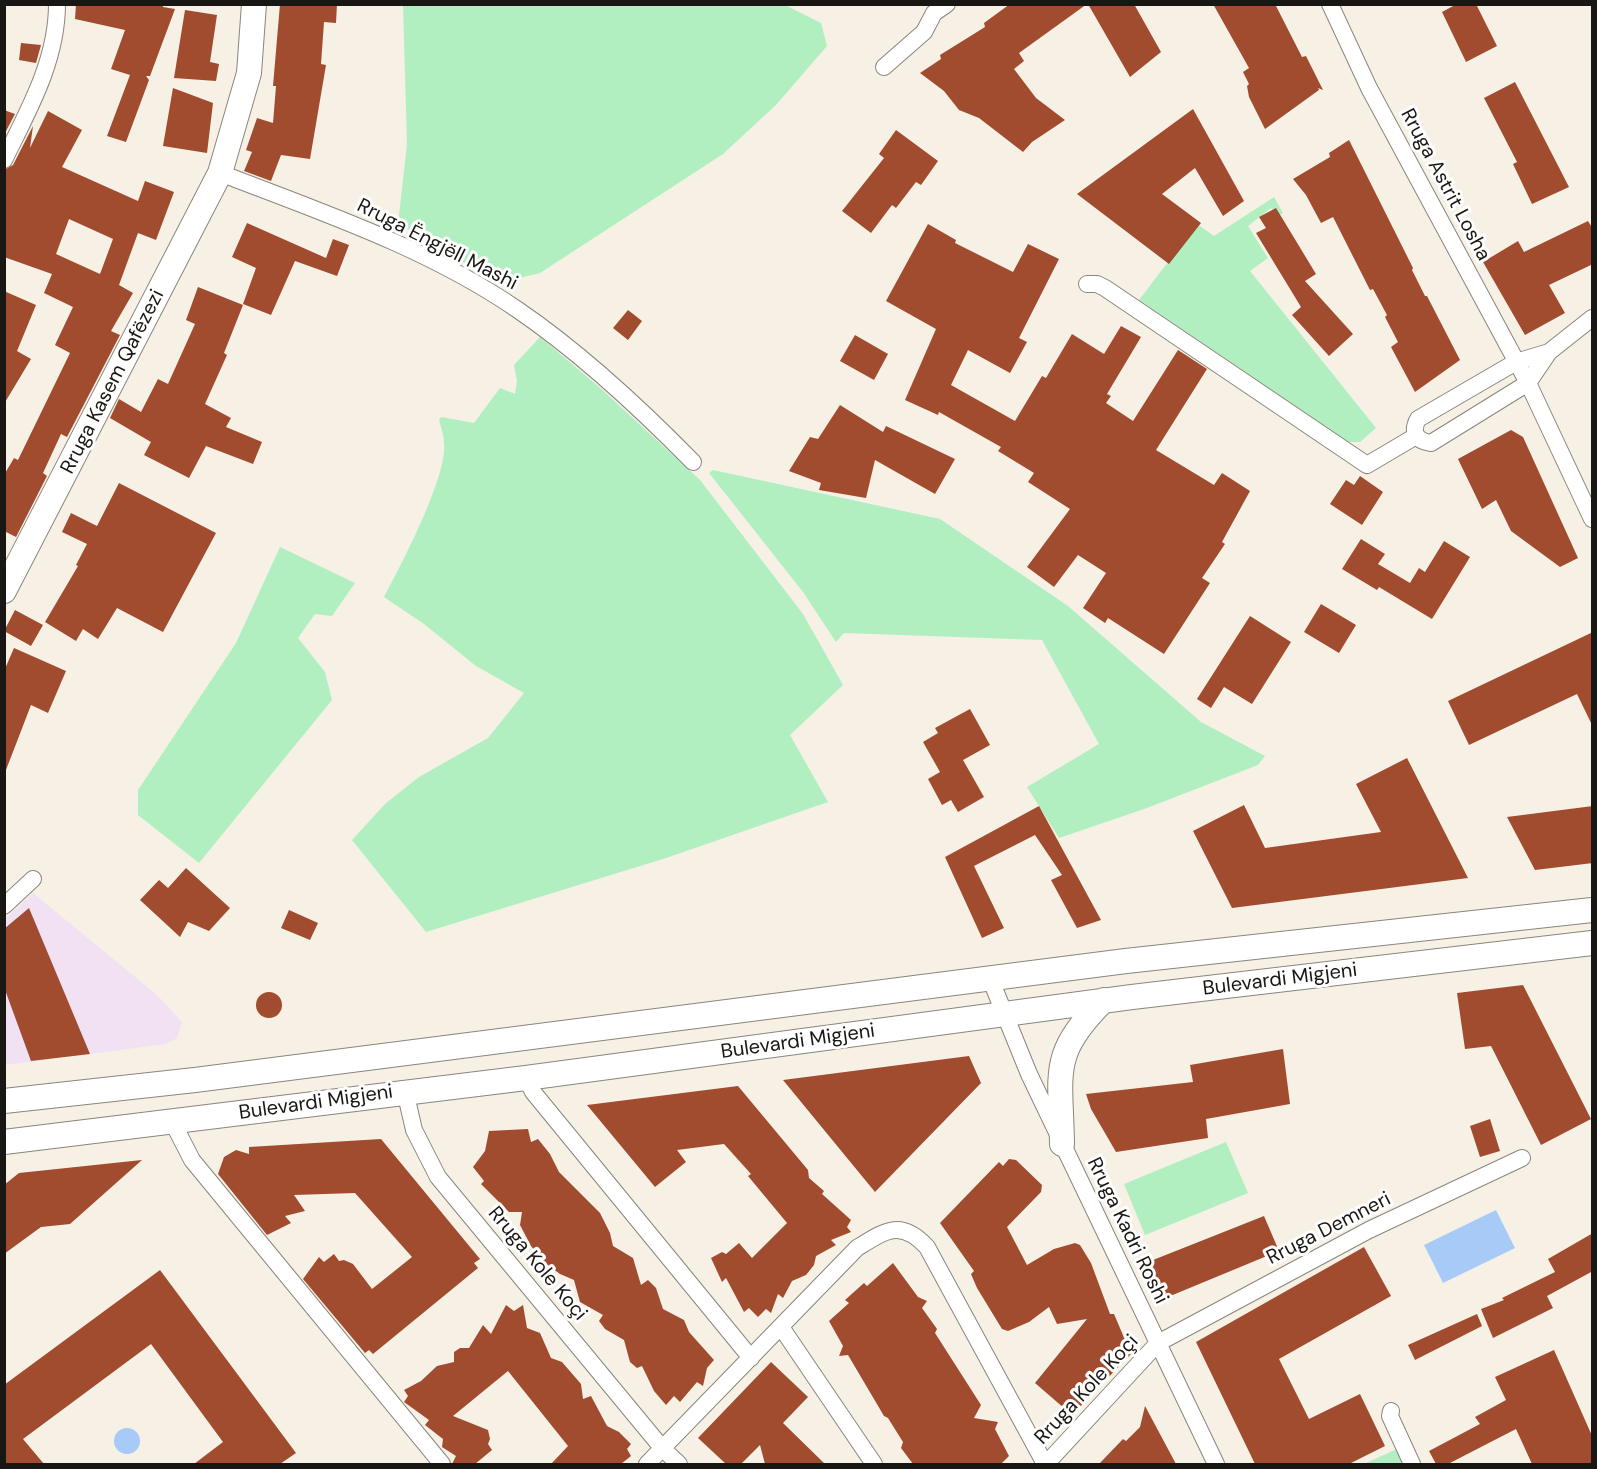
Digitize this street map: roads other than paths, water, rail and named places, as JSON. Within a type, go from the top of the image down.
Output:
[{"type":"main road","name":"Rruga Kasem Qafëzezi","points":[[4,591],[220,173],[249,74],[254,4]]},
{"type":"main road","name":"Bulevardi Migjeni","points":[[4,1101],[206,1079],[990,978],[1593,910]]},
{"type":"main road","name":"Bulevardi Migjeni","points":[[4,1142],[173,1123],[405,1091],[526,1078],[1104,1000],[1593,944]]},
{"type":"main road","points":[[1062,1144],[1061,1061],[1068,1041],[1079,1025],[1104,1000]]},
{"type":"street","points":[[4,160],[40,85],[50,56],[57,30],[57,4]]},
{"type":"street","points":[[884,67],[924,32],[934,13],[947,4]]},
{"type":"street","name":"Rruga Astrit Losha","points":[[1330,4],[1369,88],[1528,383],[1593,519]]},
{"type":"street","name":"Rruga Ëngjëll Mashi","points":[[220,173],[378,234],[511,305],[578,357],[693,462]]},
{"type":"street","points":[[1087,284],[1096,284],[1105,288],[1367,465],[1416,436]]},
{"type":"street","points":[[1549,352],[1516,362],[1419,418],[1414,427],[1416,436],[1422,442],[1431,443],[1528,383],[1549,352],[1593,318]]},
{"type":"street","points":[[4,906],[33,879]]},
{"type":"street","points":[[990,978],[1003,1015]]},
{"type":"street","name":"Rruga Kadri Roshi","points":[[1003,1015],[1062,1144],[1216,1464]]},
{"type":"street","points":[[526,1078],[533,1092],[751,1358]]},
{"type":"street","name":"Rruga Kole Koçi","points":[[405,1091],[414,1130],[438,1177],[663,1449],[679,1464]]},
{"type":"street","points":[[173,1123],[192,1160],[442,1464]]},
{"type":"street","name":"Rruga Demneri","points":[[1158,1343],[1369,1230],[1522,1158]]},
{"type":"street","points":[[647,1464],[857,1248],[886,1232],[907,1230],[927,1247],[1046,1464]]},
{"type":"street","points":[[781,1327],[874,1464]]},
{"type":"street","name":"Rruga Kole Koçi","points":[[1046,1464],[1158,1343]]},
{"type":"street","points":[[1391,1411],[1390,1416],[1412,1464]]},
{"type":"water","points":[[1496,1210],[1515,1248],[1443,1283],[1424,1245]]},
{"type":"water","points":[[127,1428],[136,1432],[140,1441],[136,1450],[127,1454],[118,1450],[114,1441],[118,1432]]}]
